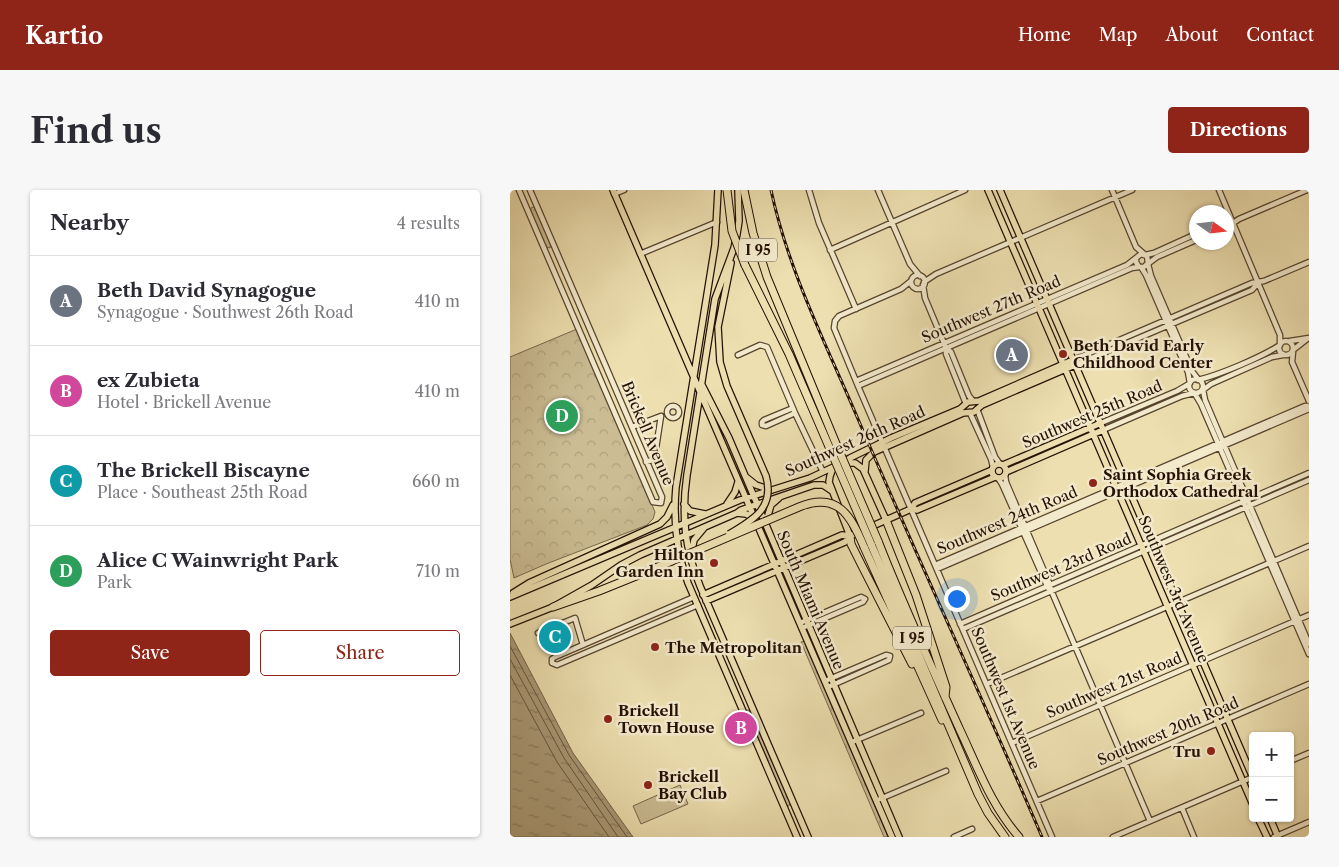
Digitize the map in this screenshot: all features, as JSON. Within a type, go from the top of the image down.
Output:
[{"type":"highway","name":"I 95","points":[[727,190],[732,231],[745,265],[834,448]]},
{"type":"highway","name":"I 95","points":[[744,190],[753,233],[767,276],[871,544],[983,804],[1005,837]]},
{"type":"highway","points":[[553,607],[604,590],[803,505],[820,502],[836,506],[849,516],[871,544],[933,701],[946,727],[952,732]]},
{"type":"highway","points":[[886,520],[919,604],[946,687],[945,698]]},
{"type":"highway","points":[[850,536],[851,544],[861,564],[928,696],[933,701]]},
{"type":"highway","name":"I 95","points":[[871,544],[990,795],[1009,826],[1019,837]]},
{"type":"main road","name":"Brickell Avenue","points":[[718,190],[717,222],[675,500],[676,539],[681,563],[694,597],[797,837]]},
{"type":"main road","points":[[724,538],[751,522],[761,511],[768,493],[766,476],[727,386],[719,354],[718,327],[738,228],[738,190]]},
{"type":"main road","name":"Southwest 3rd Avenue","points":[[988,190],[1249,796]]},
{"type":"main road","name":"Southwest 3rd Avenue","points":[[1000,190],[1253,777]]},
{"type":"main road","name":"South Miami Avenue","points":[[614,192],[777,571],[804,624]]},
{"type":"main road","name":"Brickell Avenue","points":[[733,251],[715,299],[684,504],[685,535],[691,561],[709,608],[808,837]]},
{"type":"main road","points":[[682,350],[692,352],[698,348]]},
{"type":"main road","points":[[1064,367],[974,401],[966,405],[969,412],[974,412],[982,405],[1064,367],[1074,362]]},
{"type":"main road","name":"South Miami Avenue","points":[[694,376],[702,386],[723,426],[781,560],[804,624],[829,683],[880,800],[899,837]]},
{"type":"main road","points":[[974,401],[977,409]]},
{"type":"main road","name":"Southwest 26th Road","points":[[865,471],[866,460],[870,454],[883,445],[966,405]]},
{"type":"main road","points":[[698,412],[704,410],[709,413]]},
{"type":"main road","name":"Southwest 26th Road","points":[[510,596],[726,506],[834,468],[850,458],[969,412]]},
{"type":"main road","name":"Southwest 25th Road","points":[[992,468],[1101,424]]},
{"type":"main road","name":"Southwest 25th Road","points":[[996,478],[1104,430]]},
{"type":"main road","points":[[842,463],[855,463],[865,471],[886,520]]},
{"type":"main road","points":[[1002,464],[1005,473]]},
{"type":"main road","points":[[834,468],[829,480],[850,536]]},
{"type":"main road","points":[[705,598],[741,586],[845,542],[850,536],[911,509],[915,503],[992,468],[996,478],[917,510],[911,509]]},
{"type":"main road","points":[[745,476],[756,485],[773,490]]},
{"type":"main road","points":[[726,506],[736,492],[738,479]]},
{"type":"main road","name":"Southwest 26th Road","points":[[511,624],[553,607],[621,565],[653,549],[750,506],[818,485],[825,486],[832,491]]},
{"type":"main road","points":[[766,524],[771,505],[781,497]]},
{"type":"main road","points":[[510,596],[529,583],[660,524],[667,517],[675,500]]},
{"type":"main road","points":[[684,504],[690,511],[707,514]]},
{"type":"main road","points":[[737,513],[746,514],[755,519]]},
{"type":"main road","points":[[691,561],[693,543],[705,526]]},
{"type":"main road","points":[[705,598],[738,579],[781,560],[842,535],[850,536]]},
{"type":"main road","points":[[653,549],[670,552],[681,563]]},
{"type":"main road","points":[[738,579],[741,586]]},
{"type":"main road","points":[[694,597],[702,601],[709,608]]},
{"type":"main road","points":[[740,704],[749,700]]},
{"type":"main road","name":"South Miami Avenue","points":[[880,800],[892,837]]},
{"type":"main road","points":[[1260,822],[1266,837]]},
{"type":"main road","points":[[1272,822],[1277,836]]},
{"type":"street","name":"Brickell Avenue","points":[[519,190],[653,502],[660,504],[662,497],[530,190]]},
{"type":"street","points":[[614,192],[624,190]]},
{"type":"street","points":[[809,190],[819,223],[856,309],[902,288],[916,276],[936,274],[1132,190]]},
{"type":"street","points":[[878,190],[910,264],[921,276],[924,284],[925,298],[945,346],[946,354],[966,405]]},
{"type":"street","points":[[830,250],[965,190]]},
{"type":"street","points":[[1112,190],[1136,247],[1137,264],[1145,273],[1188,372],[1190,389],[1201,404],[1217,443],[1245,500]]},
{"type":"street","points":[[1218,190],[1225,205]]},
{"type":"street","points":[[1234,222],[1307,190]]},
{"type":"street","points":[[526,207],[535,203]]},
{"type":"street","points":[[640,254],[717,222]]},
{"type":"street","points":[[1234,224],[1280,335],[1279,351],[1292,362],[1309,402]]},
{"type":"street","points":[[1137,258],[1156,252],[1189,237]]},
{"type":"street","points":[[1140,267],[1144,267],[1156,258],[1189,243]]},
{"type":"street","points":[[1136,247],[1148,257],[1152,276],[1192,371],[1203,384],[1205,400],[1226,446],[1247,506],[1309,644]]},
{"type":"street","points":[[546,252],[554,248]]},
{"type":"street","name":"Southwest 27th Road","points":[[1048,301],[1127,265],[1137,258]]},
{"type":"street","points":[[1166,323],[1170,318],[1252,283],[1258,283],[1309,262]]},
{"type":"street","points":[[910,264],[912,285],[925,298]]},
{"type":"street","name":"Southwest 27th Road","points":[[857,383],[1038,305],[1132,268],[1140,267]]},
{"type":"street","points":[[902,288],[921,288],[936,274]]},
{"type":"street","points":[[1074,362],[1166,323],[1172,323],[1252,290],[1258,283]]},
{"type":"street","name":"Southwest 1st Avenue","points":[[856,309],[839,316],[835,321],[834,328],[1052,837]]},
{"type":"street","points":[[1280,335],[1293,345],[1292,362]]},
{"type":"street","points":[[1190,383],[1193,380],[1210,377],[1269,351],[1283,341],[1308,338]]},
{"type":"street","points":[[1194,393],[1199,393],[1211,384],[1275,356],[1289,355],[1308,338]]},
{"type":"street","points":[[585,343],[594,339]]},
{"type":"street","points":[[738,355],[760,345],[768,349],[794,411],[823,472]]},
{"type":"street","points":[[945,346],[951,352],[969,396],[974,401]]},
{"type":"street","points":[[602,383],[611,379]]},
{"type":"street","name":"Southwest 25th Road","points":[[1101,424],[1177,391],[1190,383]]},
{"type":"street","name":"Southwest 25th Road","points":[[1104,430],[1182,396],[1194,393]]},
{"type":"street","name":"Southwest 24th Road","points":[[1128,485],[1217,443],[1305,406],[1309,408]]},
{"type":"street","name":"Southwest 24th Road","points":[[936,567],[1117,489],[1220,449],[1309,408]]},
{"type":"street","points":[[977,409],[995,457],[1002,464]]},
{"type":"street","points":[[794,411],[766,426],[762,425],[764,420],[794,411]]},
{"type":"street","points":[[969,412],[991,459],[992,468]]},
{"type":"street","points":[[632,427],[668,414]]},
{"type":"street","points":[[646,462],[652,460],[656,455],[661,416]]},
{"type":"street","points":[[1005,473],[1006,482],[1024,530]]},
{"type":"street","name":"Southwest 23rd Road","points":[[1152,544],[1245,500],[1309,473]]},
{"type":"street","points":[[996,478],[1002,484],[1051,590],[1150,821]]},
{"type":"street","name":"Southwest 23rd Road","points":[[962,626],[1048,586],[1309,480]]},
{"type":"street","points":[[987,684],[1309,546]]},
{"type":"street","name":"Southwest 23rd Road","points":[[962,626],[1051,590],[1142,548]]},
{"type":"street","points":[[694,597],[553,658],[553,664],[557,666],[698,605]]},
{"type":"street","points":[[861,597],[865,599],[863,602],[804,624],[861,597]]},
{"type":"street","points":[[669,608],[672,616]]},
{"type":"street","name":"Southwest 21st Road","points":[[1012,743],[1309,615]]},
{"type":"street","points":[[538,634],[574,618],[583,645]]},
{"type":"street","points":[[1297,620],[1309,654]]},
{"type":"street","points":[[629,626],[632,633]]},
{"type":"street","points":[[589,643],[592,650]]},
{"type":"street","points":[[886,655],[891,657],[889,660],[829,683],[886,655]]},
{"type":"street","name":"Southwest 20th Road","points":[[1037,801],[1309,684]]},
{"type":"street","points":[[854,741],[921,713]]},
{"type":"street","points":[[1294,759],[1309,753]]},
{"type":"street","points":[[880,800],[946,771]]},
{"type":"street","points":[[1112,837],[1122,835],[1150,821],[1249,780]]},
{"type":"street","points":[[1182,808],[1194,837]]},
{"type":"street","points":[[1277,836],[1309,822]]},
{"type":"street","points":[[954,837],[972,829]]},
{"type":"green space","points":[[532,207],[536,208],[551,244],[550,248],[546,247],[530,210]]},
{"type":"green space","points":[[577,329],[655,512],[653,519],[647,525],[514,578],[510,559],[510,357]]},
{"type":"green space","points":[[804,641],[888,837],[884,837],[801,642]]},
{"type":"green space","points":[[749,710],[790,803],[789,806],[786,805],[746,712]]},
{"type":"green space","points":[[680,785],[688,804],[641,824],[633,806]]},
{"type":"water","points":[[510,633],[573,753],[633,837],[510,837]]},
{"type":"railway","points":[[771,190],[787,249],[809,306],[1042,837]]},
{"type":"place","name":"Beth David Early Childhood Center","points":[[1063,354]]},
{"type":"place","name":"Beth David Synagogue","points":[[1012,355]]},
{"type":"place","name":"Alice C Wainwright Park","points":[[562,416]]},
{"type":"place","name":"Saint Sophia Greek Orthodox Cathedral","points":[[1093,483]]},
{"type":"place","name":"Hilton Garden Inn","points":[[714,563]]},
{"type":"place","name":"The Brickell Biscayne","points":[[555,637]]},
{"type":"place","name":"The Metropolitan","points":[[655,647]]},
{"type":"place","name":"Brickell Town House","points":[[608,719]]},
{"type":"place","name":"ex Zubieta","points":[[741,728]]},
{"type":"place","name":"Tru","points":[[1211,751]]},
{"type":"place","name":"Brickell Bay Club","points":[[648,785]]}]
